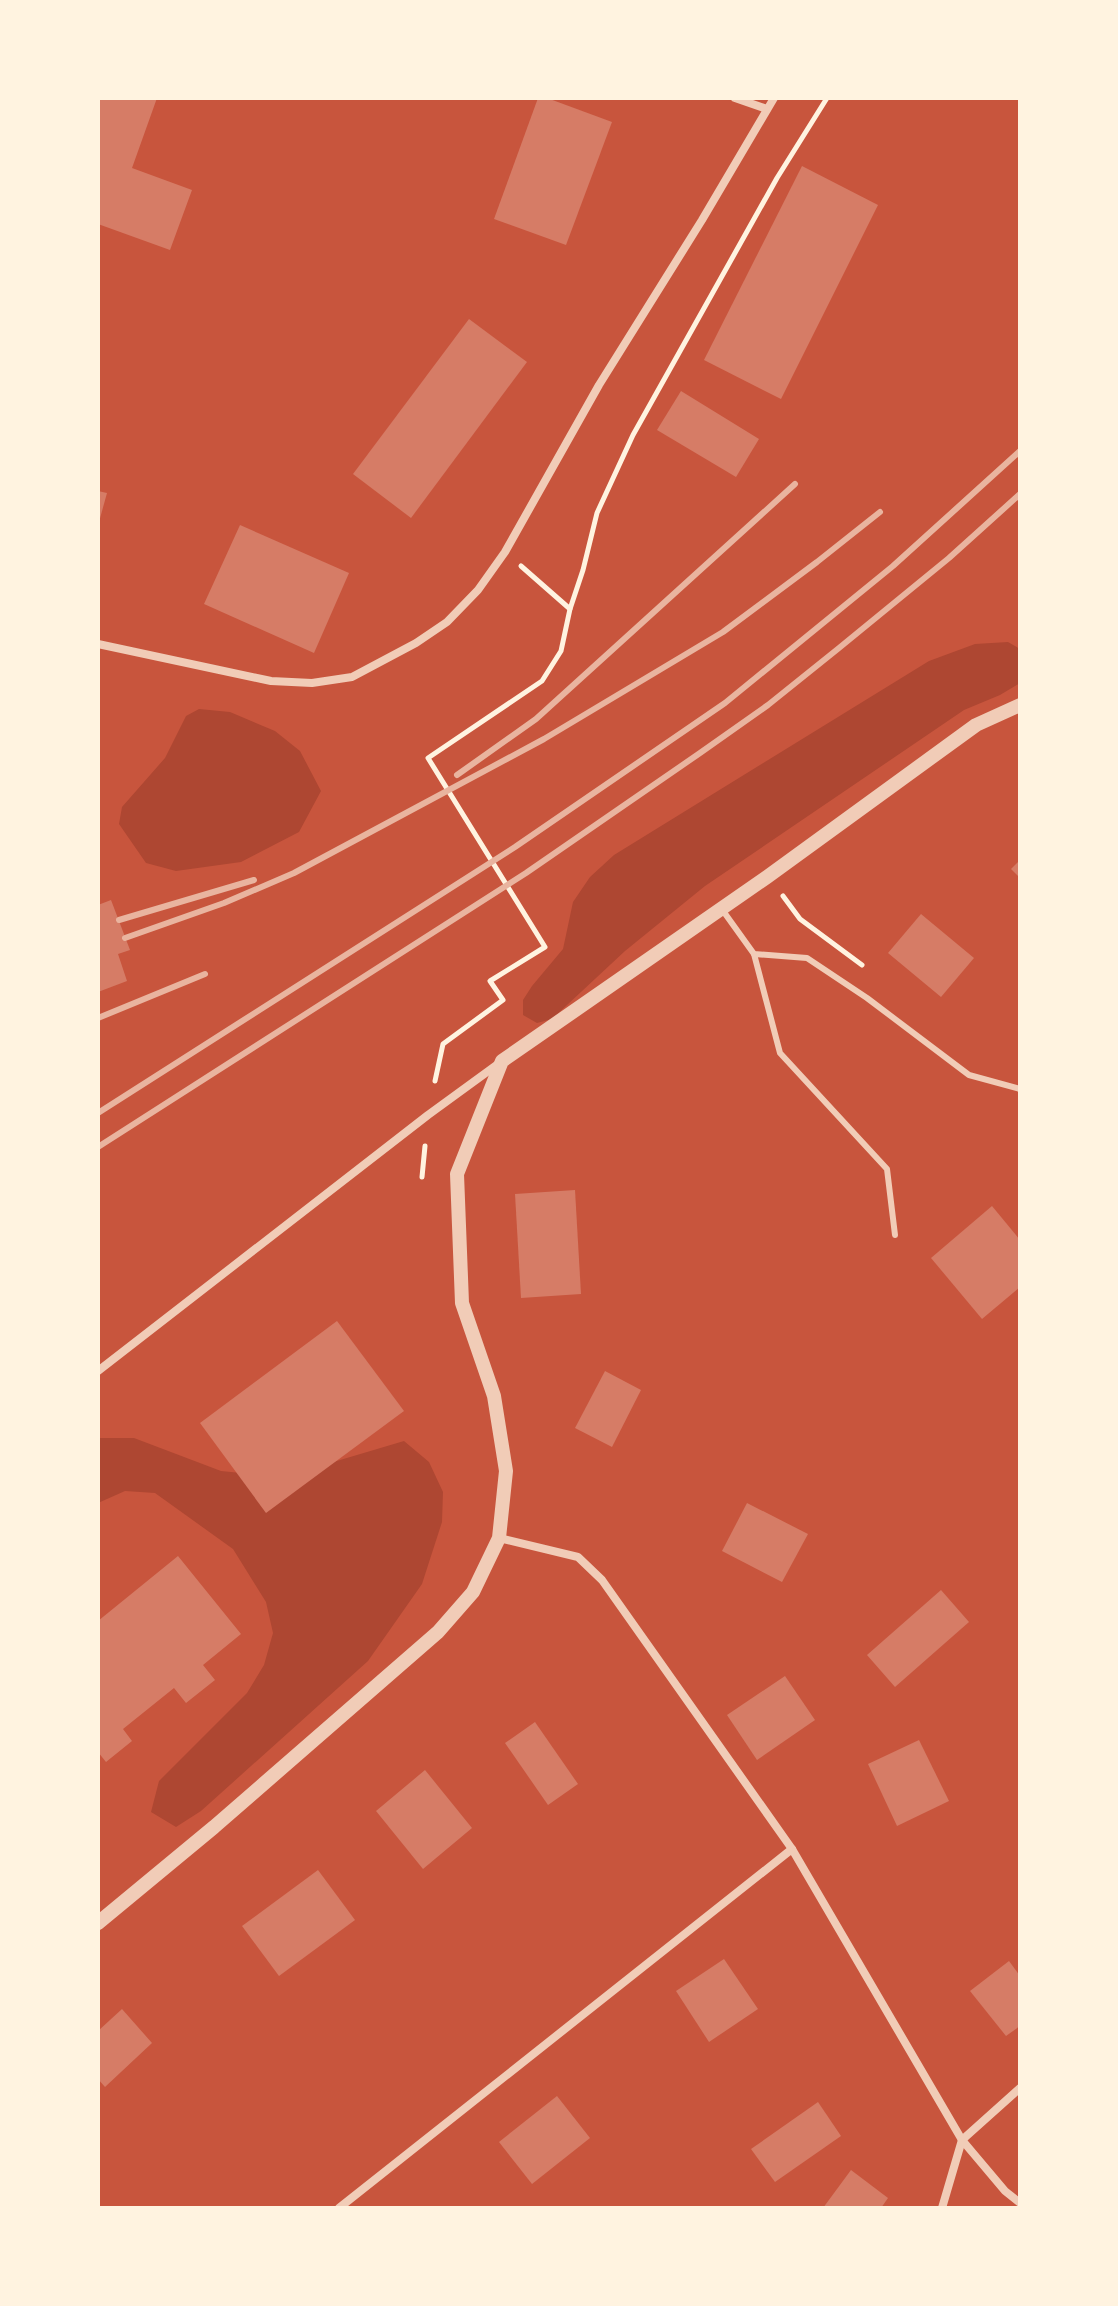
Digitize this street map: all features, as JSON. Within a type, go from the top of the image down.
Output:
[{"type":"street","points":[[735,98],[767,109]]},
{"type":"street","points":[[98,644],[271,681],[312,683],[352,677],[416,643],[447,622],[478,590],[505,552],[599,385],[774,98]]},
{"type":"street","points":[[98,1371],[502,1061],[767,877],[976,725],[1020,705]]},
{"type":"street","points":[[98,1923],[214,1827],[438,1632],[473,1592],[499,1538],[506,1471],[494,1396],[462,1303],[457,1174],[502,1061]]},
{"type":"street","points":[[499,1538],[578,1557],[602,1580],[792,1849],[962,2140],[1005,2191],[1020,2203]]},
{"type":"street","points":[[339,2208],[792,1849]]},
{"type":"street","points":[[942,2208],[962,2140],[1020,2088]]},
{"type":"lane","points":[[721,908],[754,954],[780,1053],[887,1169],[895,1235]]},
{"type":"lane","points":[[754,954],[807,958],[867,998],[969,1075],[1020,1089]]},
{"type":"path","points":[[443,1044],[503,1000],[490,981],[545,947],[428,758],[542,681],[561,651],[597,513],[633,435],[777,178],[827,98]]},
{"type":"path","points":[[505,552],[570,609]]},
{"type":"path","points":[[767,877],[800,919],[873,973]]},
{"type":"shaded area","points":[[1008,642],[1020,649],[1020,683],[964,710],[705,886],[625,951],[552,1019],[537,1023],[523,1015],[523,1000],[563,949],[573,902],[590,877],[614,855],[929,661],[975,644]]},
{"type":"shaded area","points":[[199,709],[230,712],[275,731],[300,751],[321,791],[299,832],[241,862],[176,871],[146,863],[119,824],[122,807],[165,758],[186,716]]},
{"type":"shaded area","points":[[98,1438],[134,1438],[221,1471],[283,1477],[404,1441],[429,1462],[443,1492],[442,1522],[422,1584],[368,1661],[201,1811],[176,1827],[151,1812],[159,1781],[247,1693],[264,1665],[273,1633],[266,1602],[233,1549],[155,1493],[125,1491],[98,1503]]},
{"type":"building","points":[[98,98],[157,98],[132,168],[192,190],[170,250],[98,224]]},
{"type":"building","points":[[538,98],[547,98],[612,122],[566,245],[494,219]]},
{"type":"building","points":[[802,166],[878,205],[781,399],[704,360]]},
{"type":"building","points":[[469,319],[527,362],[411,518],[353,474]]},
{"type":"building","points":[[681,391],[759,439],[736,477],[657,430]]},
{"type":"building","points":[[98,491],[107,493],[99,522],[98,522]]},
{"type":"building","points":[[240,525],[349,573],[314,653],[204,604]]},
{"type":"building","points":[[1020,860],[1020,878],[1011,869]]},
{"type":"building","points":[[111,900],[130,950],[118,954],[127,981],[98,992],[98,905]]},
{"type":"building","points":[[921,914],[974,958],[941,997],[888,953]]},
{"type":"building","points":[[575,1190],[581,1294],[521,1298],[515,1194]]},
{"type":"building","points":[[992,1206],[1020,1240],[1020,1287],[982,1319],[931,1258]]},
{"type":"building","points":[[337,1321],[404,1411],[266,1513],[200,1423]]},
{"type":"building","points":[[605,1371],[641,1390],[612,1447],[575,1428]]},
{"type":"building","points":[[747,1503],[808,1534],[782,1582],[722,1551]]},
{"type":"building","points":[[178,1556],[241,1634],[203,1665],[215,1680],[186,1703],[174,1688],[123,1729],[132,1741],[106,1762],[98,1752],[98,1621]]},
{"type":"building","points":[[941,1590],[969,1622],[895,1687],[867,1655]]},
{"type":"building","points":[[785,1676],[815,1720],[757,1760],[727,1715]]},
{"type":"building","points":[[535,1722],[578,1784],[548,1805],[505,1743]]},
{"type":"building","points":[[919,1740],[949,1801],[897,1826],[868,1764]]},
{"type":"building","points":[[425,1770],[472,1828],[423,1869],[376,1811]]},
{"type":"building","points":[[318,1870],[355,1920],[279,1976],[242,1926]]},
{"type":"building","points":[[724,1959],[758,2009],[709,2042],[676,1991]]},
{"type":"building","points":[[1009,1961],[1020,1976],[1020,2026],[1006,2036],[970,1991]]},
{"type":"building","points":[[122,2009],[152,2043],[105,2087],[98,2079],[98,2031]]},
{"type":"building","points":[[557,2096],[590,2138],[532,2184],[499,2142]]},
{"type":"building","points":[[818,2102],[841,2136],[775,2182],[751,2149]]},
{"type":"building","points":[[851,2170],[888,2198],[881,2208],[823,2208]]},
{"type":"railway","points":[[98,1113],[515,847],[725,703],[893,566],[1020,451]]},
{"type":"railway","points":[[457,775],[536,719],[795,484]]},
{"type":"railway","points":[[98,1147],[526,873],[768,705],[949,558],[1020,494]]},
{"type":"railway","points":[[125,938],[224,903],[294,873],[544,739],[723,632],[880,512]]},
{"type":"railway","points":[[119,920],[254,880]]},
{"type":"railway","points":[[98,1018],[205,974]]}]
